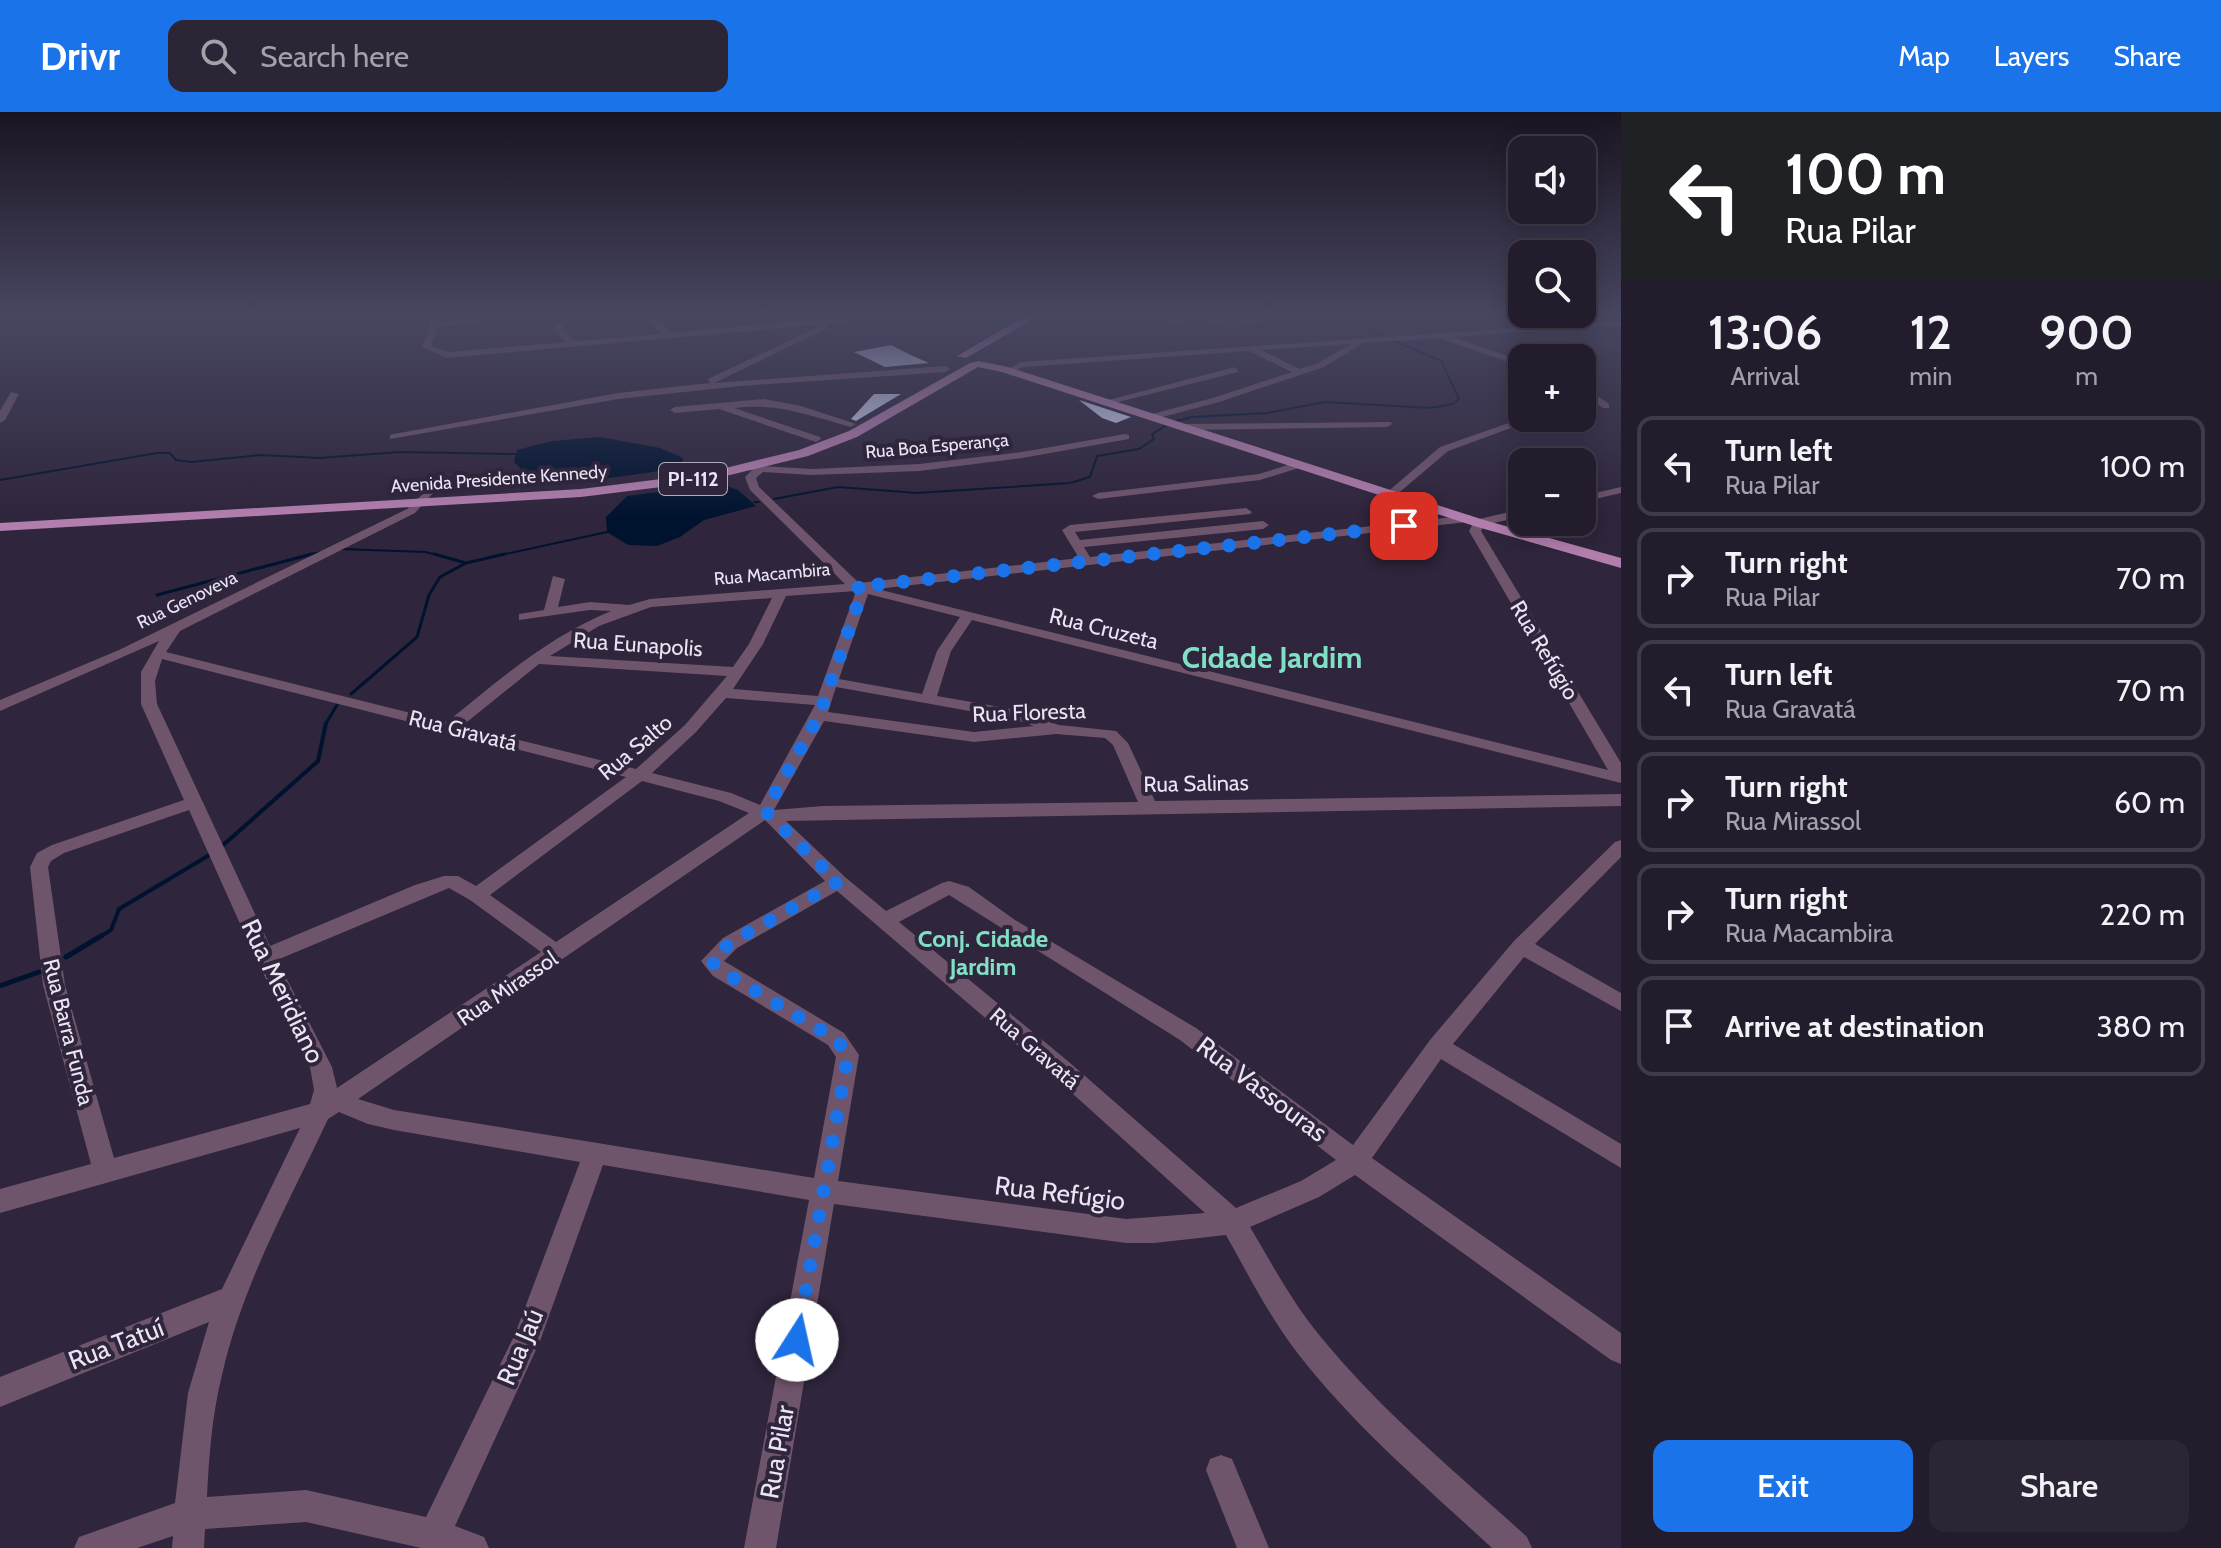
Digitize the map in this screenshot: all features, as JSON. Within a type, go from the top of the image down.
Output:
[{"type":"main road","name":"Avenida Presidente Kennedy","points":[[424,498],[656,477],[735,463],[816,439],[851,424],[918,384]]},
{"type":"main road","name":"Avenida Presidente Kennedy","points":[[0,524],[424,498],[621,490],[756,468],[803,453],[853,434],[942,384]]},
{"type":"main road","points":[[1050,384],[1473,520],[1621,563]]},
{"type":"street","points":[[693,391],[707,384]]},
{"type":"street","points":[[394,437],[595,400],[756,384]]},
{"type":"street","points":[[1106,402],[1179,384]]},
{"type":"street","points":[[1151,417],[1263,384]]},
{"type":"street","points":[[738,389],[748,403]]},
{"type":"street","points":[[693,391],[696,408]]},
{"type":"street","points":[[711,393],[721,405],[816,439]]},
{"type":"street","points":[[0,395],[14,394],[0,420]]},
{"type":"street","points":[[1596,398],[1606,406]]},
{"type":"street","points":[[675,410],[748,403],[798,408],[851,424]]},
{"type":"street","points":[[1182,427],[1387,424]]},
{"type":"street","points":[[1391,494],[1422,471],[1437,453],[1508,428]]},
{"type":"street","name":"Rua Boa Esperança","points":[[756,468],[785,472],[926,468],[1049,452],[1125,437]]},
{"type":"street","points":[[1098,496],[1260,477],[1298,465]]},
{"type":"street","points":[[756,468],[750,477],[754,488],[860,588]]},
{"type":"street","points":[[1596,496],[1621,490]]},
{"type":"street","name":"Rua Genoveva","points":[[0,706],[174,629],[389,523],[424,498]]},
{"type":"street","points":[[1086,560],[1068,530],[1246,512]]},
{"type":"street","name":"Rua Macambira","points":[[450,727],[534,659],[588,626],[629,608],[661,601],[860,588],[1086,560],[1508,515]]},
{"type":"street","name":"Rua Refúgio","points":[[1473,520],[1476,535],[1621,778]]},
{"type":"street","points":[[1076,544],[1263,525]]},
{"type":"street","points":[[550,611],[558,579]]},
{"type":"street","name":"Rua Cruzeta","points":[[860,588],[1621,778]]},
{"type":"street","name":"Rua Mirassol","points":[[0,1201],[106,1173],[330,1106],[768,814],[821,708],[860,588]]},
{"type":"street","name":"Rua Salto","points":[[477,895],[637,775],[699,721],[725,693],[739,672],[780,595]]},
{"type":"street","points":[[524,617],[590,606],[629,608]]},
{"type":"street","points":[[929,697],[941,656],[967,617]]},
{"type":"street","name":"Rua Meridiano","points":[[174,629],[144,681],[149,704],[265,957],[321,1067],[330,1106],[232,1299],[208,1369],[202,1400],[188,1548]]},
{"type":"street","name":"Rua Gravatá","points":[[158,654],[725,797],[768,814],[838,882],[1061,1069],[1233,1222],[1280,1305],[1309,1345],[1371,1416],[1516,1548]]},
{"type":"street","name":"Rua Eunapolis","points":[[534,659],[739,672]]},
{"type":"street","points":[[831,682],[929,697],[1033,719],[1056,729]]},
{"type":"street","name":"Rua Floresta","points":[[725,693],[974,737],[1056,729],[1102,732],[1117,738],[1149,807]]},
{"type":"street","name":"Rua Salinas","points":[[768,814],[1621,800]]},
{"type":"street","name":"Rua Barra Funda","points":[[106,1173],[54,985],[39,867],[44,857],[58,849],[193,803]]},
{"type":"street","name":"Rua Refúgio","points":[[330,1106],[595,1155],[824,1191],[1126,1231],[1233,1222],[1310,1189],[1356,1161],[1438,1046],[1521,946],[1621,846]]},
{"type":"street","points":[[265,957],[441,882],[455,882],[477,895],[558,954]]},
{"type":"street","name":"Rua Pilar","points":[[760,1548],[848,1055],[845,1048],[810,1022],[720,970],[711,961],[730,943],[838,882]]},
{"type":"street","name":"Rua Vassouras","points":[[886,920],[939,891],[949,888],[962,892],[1008,925],[1188,1034],[1356,1161],[1621,1350]]},
{"type":"street","points":[[1521,946],[1621,1003]]},
{"type":"street","points":[[1438,1046],[1621,1157]]},
{"type":"street","name":"Rua Jaú","points":[[434,1535],[526,1341],[595,1155]]},
{"type":"street","name":"Rua Tatuí","points":[[0,1392],[232,1299]]},
{"type":"street","points":[[1221,1470],[1253,1548]]},
{"type":"street","points":[[90,1548],[191,1514],[306,1506],[434,1535],[473,1548]]},
{"type":"water","points":[[600,437],[660,448],[683,458],[681,467],[604,478],[561,480],[529,474],[514,462],[517,450],[552,441]]},
{"type":"water","points":[[722,484],[738,490],[756,506],[704,520],[680,537],[657,546],[628,545],[607,532],[606,517],[627,496]]},
{"type":"building","points":[[874,394],[901,394],[856,421],[851,419]]},
{"type":"building","points":[[1079,400],[1131,417],[1116,423],[1102,418]]},
{"type":"waterway","points":[[1176,421],[1192,417],[1267,413],[1325,402],[1430,408],[1453,404],[1459,399],[1452,384]]},
{"type":"waterway","points":[[774,499],[838,487],[917,493],[1070,483],[1090,477],[1097,456],[1139,449],[1154,439],[1152,434],[1167,425]]},
{"type":"waterway","points":[[0,480],[157,453],[170,453],[176,460],[191,462],[261,455],[319,458],[400,452],[515,454]]},
{"type":"waterway","points":[[668,485],[675,491]]},
{"type":"waterway","points":[[754,502],[759,502]]},
{"type":"waterway","points":[[501,555],[607,532]]},
{"type":"waterway","points":[[342,549],[425,552],[441,556]]},
{"type":"waterway","points":[[308,555],[321,552]]},
{"type":"waterway","points":[[308,555],[312,554]]},
{"type":"waterway","points":[[434,554],[466,563]]},
{"type":"waterway","points":[[157,595],[308,555]]},
{"type":"waterway","points":[[304,556],[308,555]]},
{"type":"waterway","points":[[466,563],[501,555]]},
{"type":"waterway","points":[[496,556],[501,555]]},
{"type":"waterway","points":[[351,694],[417,637],[429,595],[440,577],[466,563]]},
{"type":"waterway","points":[[326,724],[337,705]]},
{"type":"waterway","points":[[221,847],[318,761],[326,724]]},
{"type":"waterway","points":[[98,938],[111,930],[119,909],[211,854]]},
{"type":"waterway","points":[[66,957],[101,936]]},
{"type":"waterway","points":[[0,986],[39,972]]},
{"type":"district","name":"Cidade Jardim","points":[[1272,658]]},
{"type":"district","name":"Conj. Cidade Jardim","points":[[983,953]]},
{"type":"route","points":[[797,1340],[848,1055],[836,1039],[720,970],[711,961],[730,943],[838,882],[765,811],[819,716],[863,589],[856,587],[1404,526]]}]
